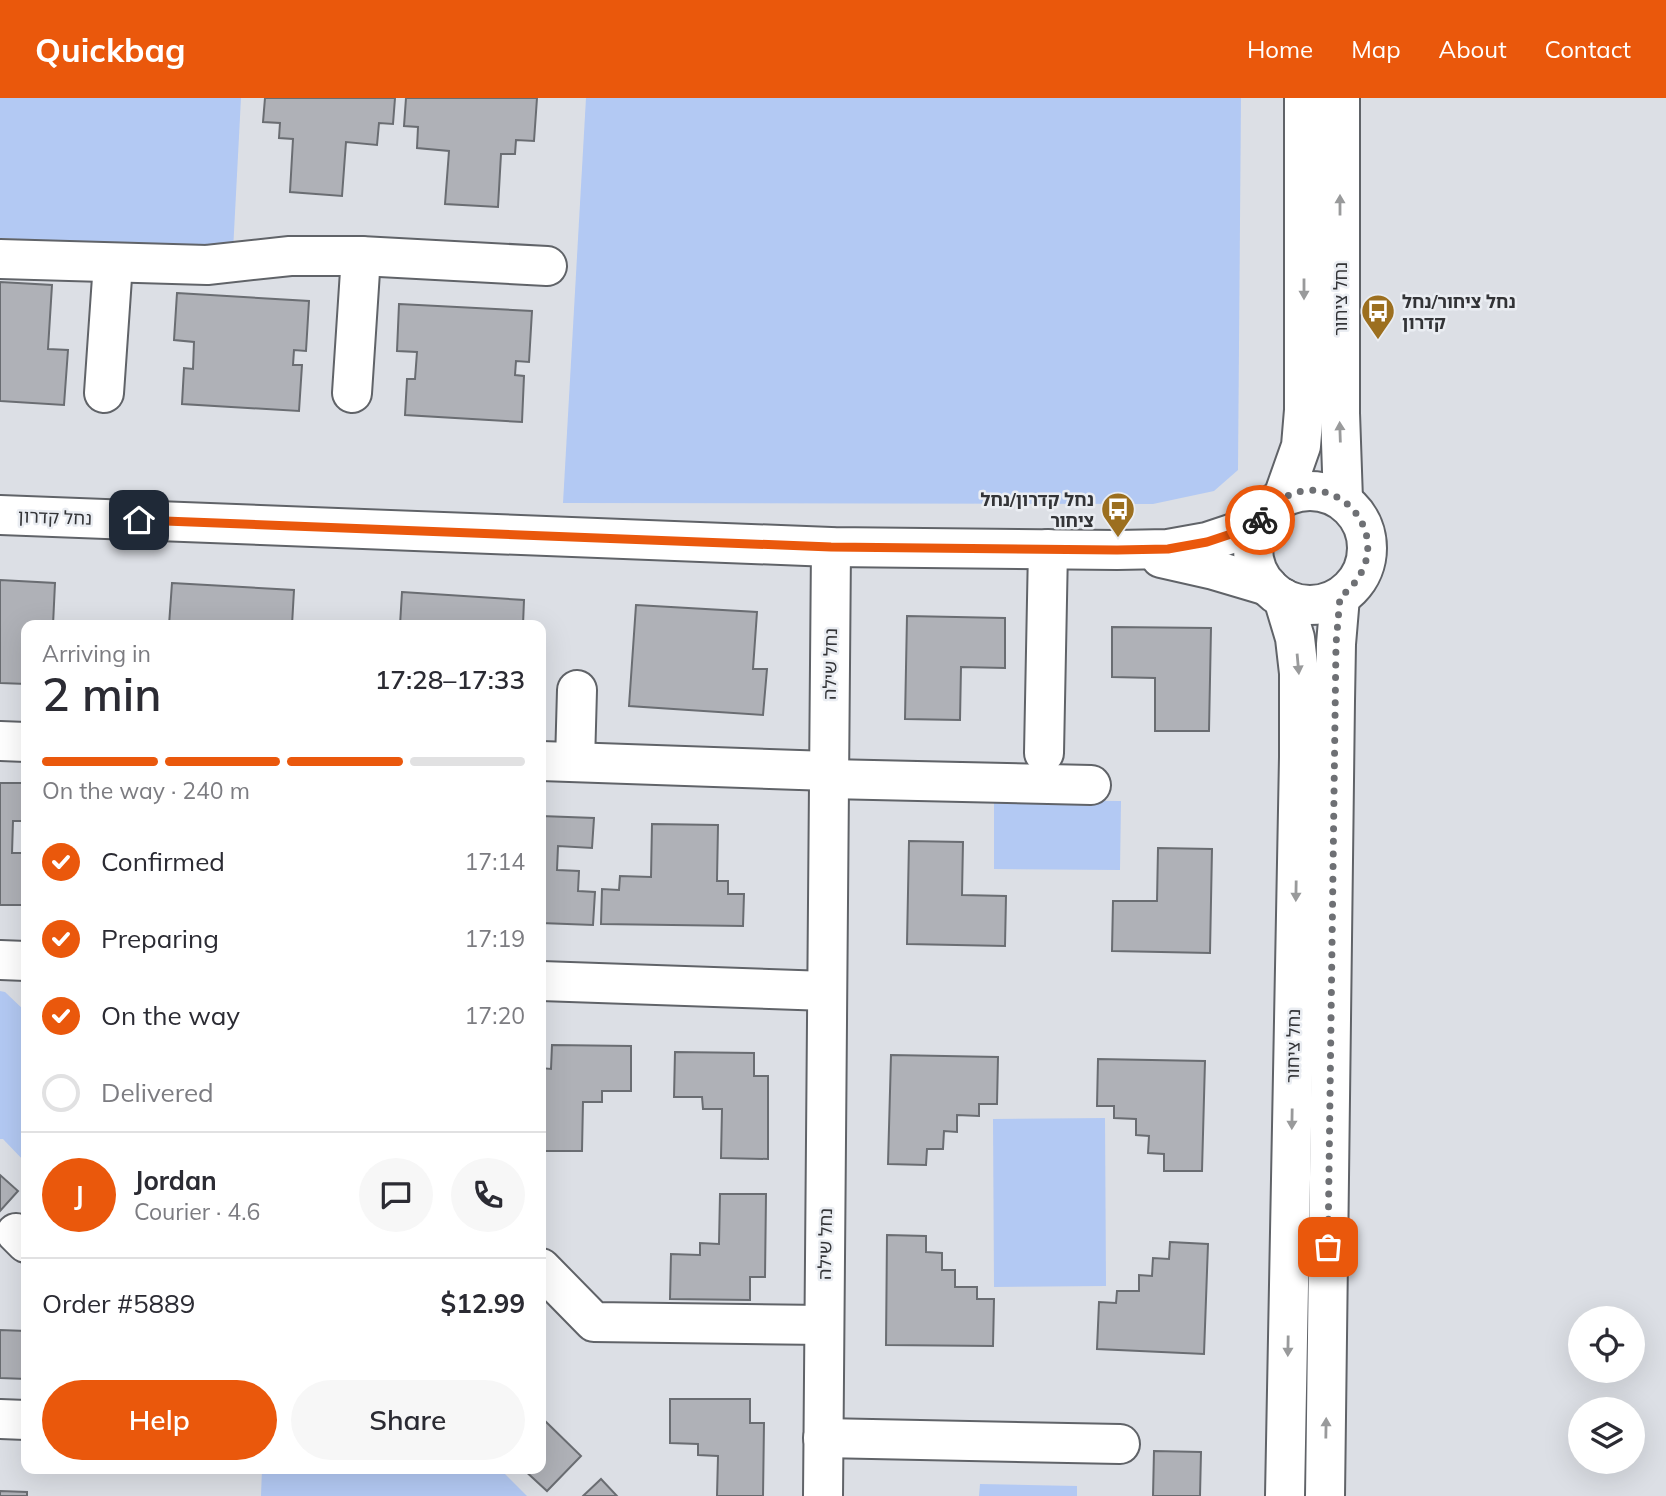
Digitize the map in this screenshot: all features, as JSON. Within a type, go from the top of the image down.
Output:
[{"type":"street","name":"נחל ציחור","points":[[1271,509],[1301,446],[1304,410],[1304,98]]},
{"type":"street","name":"נחל ציחור","points":[[1340,98],[1340,413],[1343,500]]},
{"type":"street","points":[[0,259],[207,265],[290,256],[361,256],[547,266]]},
{"type":"street","points":[[352,393],[361,256]]},
{"type":"street","points":[[104,393],[113,263]]},
{"type":"street","points":[[1307,490],[1332,494],[1343,500],[1354,510],[1367,535],[1366,564],[1360,577],[1340,597],[1315,605],[1299,604],[1275,592],[1261,578],[1254,556],[1254,539],[1271,509],[1295,492],[1307,490]]},
{"type":"street","name":"נחל קדרון","points":[[0,515],[831,547],[1117,550],[1168,549],[1207,542],[1234,533],[1271,509]]},
{"type":"street","name":"נחל שילה","points":[[822,1496],[831,547]]},
{"type":"street","points":[[1044,753],[1048,549]]},
{"type":"street","name":"נחל קדרון","points":[[1117,550],[1214,570],[1275,592]]},
{"type":"street","name":"נחל ציחור","points":[[1275,592],[1295,638],[1299,673],[1285,1496]]},
{"type":"street","points":[[1325,1496],[1335,701],[1340,597]]},
{"type":"street","points":[[577,690],[558,761],[1091,785]]},
{"type":"street","points":[[0,741],[21,742]]},
{"type":"street","points":[[0,960],[21,961]]},
{"type":"street","points":[[546,981],[827,991]]},
{"type":"street","points":[[546,1273],[594,1322],[824,1325]]},
{"type":"street","points":[[0,1419],[21,1420]]},
{"type":"street","points":[[823,1438],[1120,1444]]},
{"type":"shaded area","points":[[0,98],[241,98],[233,251],[0,238]]},
{"type":"shaded area","points":[[586,98],[1241,98],[1238,470],[1214,491],[1153,504],[563,503]]},
{"type":"shaded area","points":[[994,800],[1121,801],[1120,870],[994,869]]},
{"type":"shaded area","points":[[0,991],[5,992],[21,1007],[21,1158],[0,1139]]},
{"type":"shaded area","points":[[1105,1118],[1106,1286],[994,1287],[993,1119]]},
{"type":"shaded area","points":[[262,1474],[505,1474],[527,1496],[261,1496]]},
{"type":"shaded area","points":[[980,1484],[1077,1486],[1077,1496],[979,1496]]},
{"type":"building","points":[[265,98],[395,98],[393,124],[379,123],[377,145],[346,142],[342,196],[290,192],[293,139],[279,138],[280,123],[263,122]]},
{"type":"building","points":[[406,98],[537,98],[534,141],[516,140],[515,154],[501,154],[498,207],[445,204],[449,151],[417,148],[418,127],[404,126]]},
{"type":"building","points":[[0,282],[52,285],[48,349],[68,350],[64,405],[0,401]]},
{"type":"building","points":[[177,293],[309,301],[306,351],[294,350],[293,365],[302,365],[299,411],[182,404],[184,368],[193,369],[194,342],[174,340]]},
{"type":"building","points":[[399,304],[532,311],[529,362],[516,361],[515,375],[524,376],[522,422],[405,415],[407,379],[415,379],[417,352],[397,351]]},
{"type":"building","points":[[0,580],[55,583],[53,620],[21,620],[21,684],[0,683]]},
{"type":"building","points":[[172,583],[294,590],[292,620],[169,620]]},
{"type":"building","points":[[402,592],[524,600],[523,620],[400,620]]},
{"type":"building","points":[[636,605],[757,612],[753,669],[767,669],[763,715],[629,706]]},
{"type":"building","points":[[907,616],[1005,618],[1005,668],[961,667],[960,720],[905,719]]},
{"type":"building","points":[[1112,627],[1211,628],[1209,731],[1155,731],[1155,678],[1112,677]]},
{"type":"building","points":[[0,783],[21,783],[21,821],[13,821],[12,853],[21,853],[21,905],[0,905]]},
{"type":"building","points":[[546,816],[594,818],[592,848],[558,846],[557,870],[579,871],[578,891],[595,892],[593,925],[546,923]]},
{"type":"building","points":[[652,824],[718,825],[717,881],[728,881],[728,894],[744,894],[743,926],[601,924],[602,889],[619,890],[620,876],[651,877]]},
{"type":"building","points":[[909,841],[963,842],[962,895],[1006,896],[1005,946],[907,944]]},
{"type":"building","points":[[1158,848],[1212,849],[1210,953],[1112,951],[1113,901],[1157,901]]},
{"type":"building","points":[[552,1045],[631,1046],[631,1091],[602,1091],[602,1102],[583,1102],[582,1151],[546,1151],[546,1068],[551,1069]]},
{"type":"building","points":[[675,1052],[754,1053],[754,1076],[768,1076],[768,1159],[721,1158],[722,1109],[703,1109],[702,1097],[674,1097]]},
{"type":"building","points":[[891,1055],[998,1057],[997,1104],[979,1104],[979,1116],[957,1115],[957,1132],[944,1131],[943,1149],[927,1149],[926,1165],[888,1164]]},
{"type":"building","points":[[1098,1059],[1205,1061],[1202,1171],[1164,1171],[1164,1154],[1148,1153],[1149,1136],[1136,1135],[1136,1119],[1114,1118],[1114,1106],[1097,1106]]},
{"type":"building","points":[[0,1175],[18,1191],[0,1211]]},
{"type":"building","points":[[720,1194],[766,1194],[765,1277],[750,1277],[750,1300],[670,1299],[671,1254],[700,1255],[700,1243],[719,1244]]},
{"type":"building","points":[[887,1235],[926,1236],[926,1252],[942,1253],[942,1270],[955,1270],[955,1287],[977,1287],[977,1299],[994,1299],[993,1346],[886,1345]]},
{"type":"building","points":[[1170,1242],[1208,1244],[1204,1354],[1097,1349],[1099,1302],[1116,1303],[1117,1291],[1139,1291],[1139,1275],[1152,1276],[1153,1258],[1169,1259]]},
{"type":"building","points":[[0,1330],[21,1331],[21,1379],[0,1378]]},
{"type":"building","points":[[670,1399],[750,1399],[750,1423],[764,1423],[763,1496],[717,1496],[718,1456],[698,1455],[698,1444],[670,1443]]},
{"type":"building","points":[[546,1422],[581,1456],[547,1491],[529,1474],[546,1474]]},
{"type":"building","points":[[1154,1451],[1201,1452],[1200,1496],[1153,1496]]},
{"type":"building","points":[[601,1479],[617,1496],[583,1496]]},
{"type":"building","points":[[0,1491],[27,1492],[27,1496],[0,1496]]},
{"type":"way so far","points":[[1260,520],[1269,508],[1283,497],[1307,490],[1320,491],[1343,500],[1354,510],[1367,535],[1366,564],[1360,577],[1340,597],[1336,644],[1328,1247]]},
{"type":"place","name":"נחל ציחור/נחל קדרון","points":[[1378,341]]},
{"type":"place","name":"נחל קדרון/נחל ציחור","points":[[1118,539]]},
{"type":"route","points":[[139,520],[831,547],[1117,550],[1168,549],[1207,542],[1260,520]]}]
